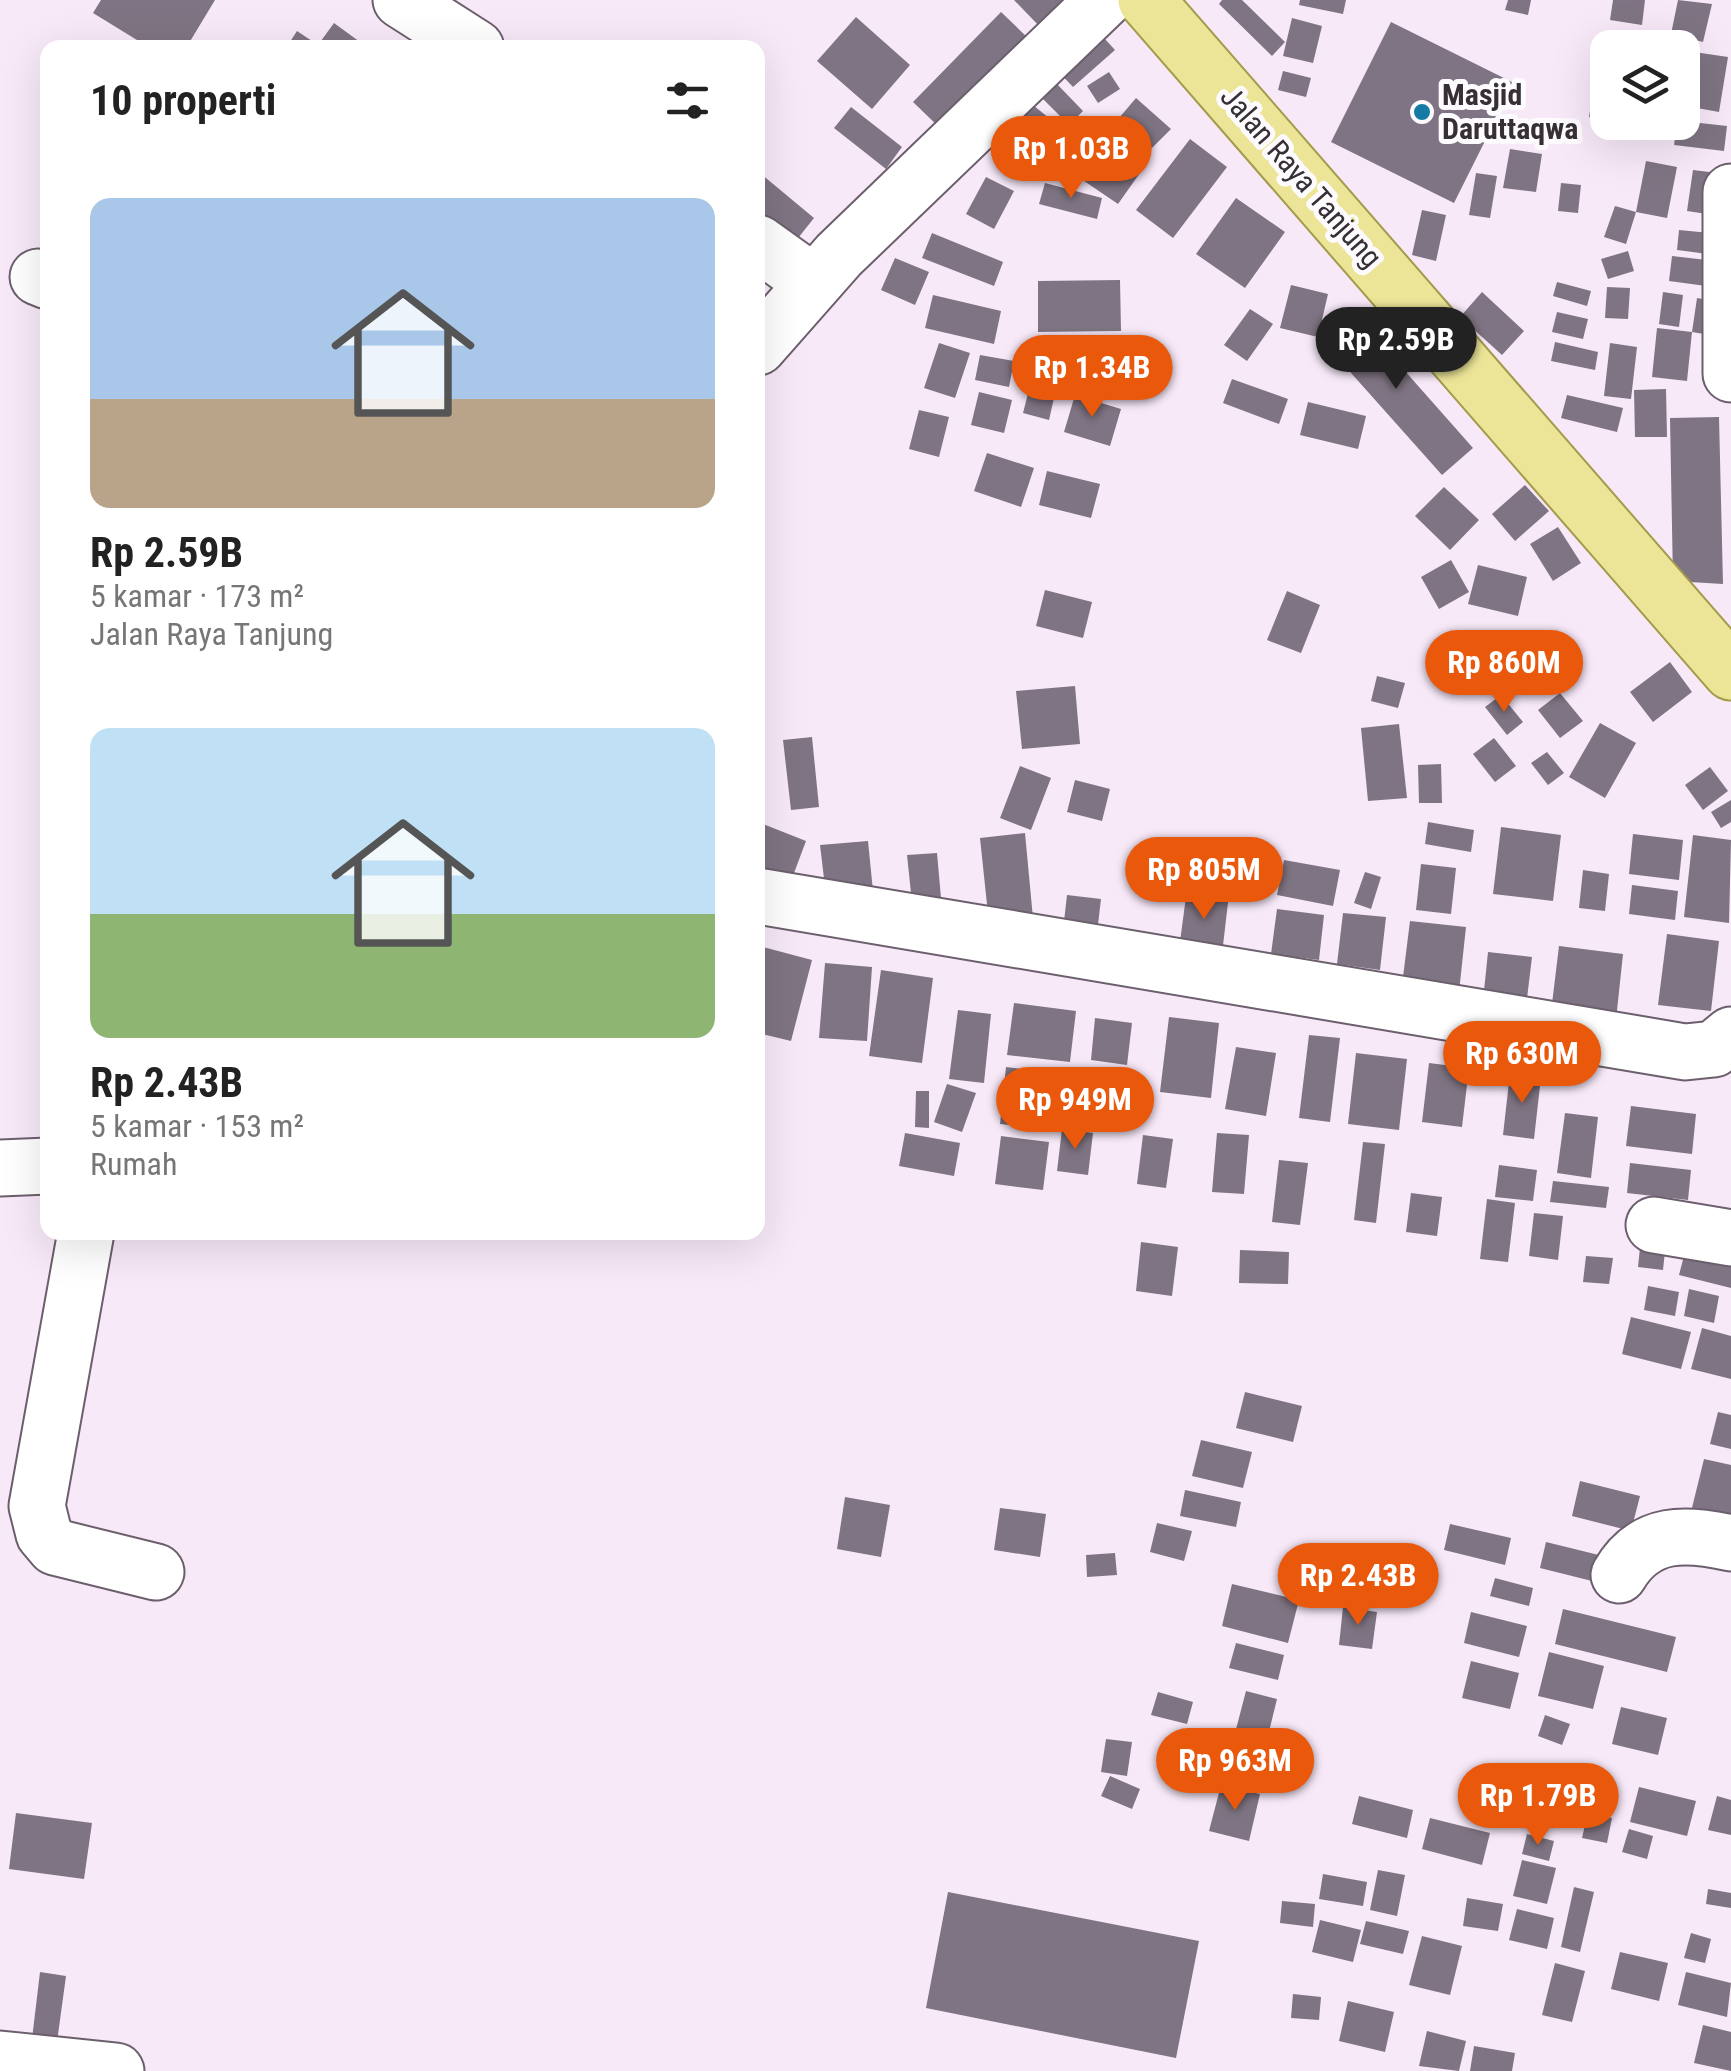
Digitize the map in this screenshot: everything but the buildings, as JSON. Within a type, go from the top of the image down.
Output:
[{"type":"main road","name":"Jalan Raya Tanjung","points":[[1146,0],[1731,672]]},
{"type":"street","points":[[401,0],[464,40]]},
{"type":"street","points":[[765,339],[814,282],[1104,0]]},
{"type":"street","points":[[1731,192],[1731,374]]},
{"type":"street","points":[[765,248],[814,282]]},
{"type":"street","points":[[765,897],[1686,1052],[1714,1049],[1731,1035]]},
{"type":"street","points":[[0,1168],[40,1166]]},
{"type":"street","points":[[1654,1226],[1731,1238]]},
{"type":"street","points":[[85,1240],[37,1506],[44,1534],[55,1547],[156,1572]]},
{"type":"street","points":[[1619,1574],[1642,1548],[1663,1538],[1686,1535],[1731,1543]]},
{"type":"street","points":[[0,2059],[116,2071]]},
{"type":"place","name":"Masjid Daruttaqwa","points":[[1422,112]]}]
